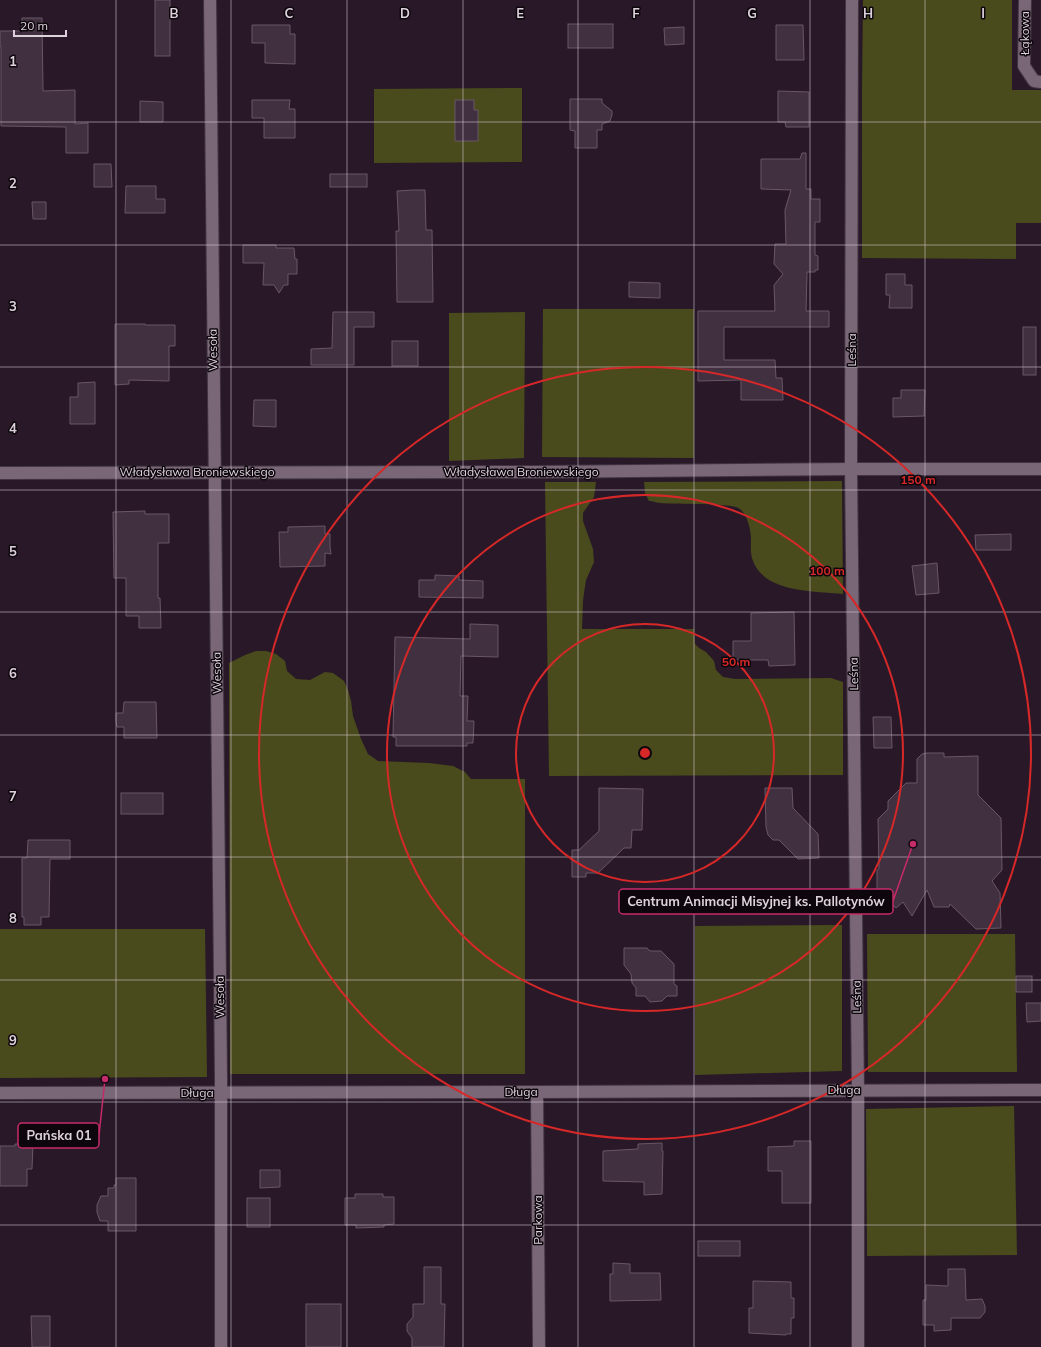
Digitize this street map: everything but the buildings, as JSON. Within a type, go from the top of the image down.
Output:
[{"type":"street","name":"Wesoła","points":[[210,0],[221,1093],[221,1347]]},
{"type":"street","name":"Leśna","points":[[852,0],[852,469],[858,1090],[858,1347]]},
{"type":"street","name":"Łąkowa","points":[[1025,0],[1024,66],[1034,81],[1041,82]]},
{"type":"street","name":"Władysława Broniewskiego","points":[[0,473],[1041,469]]},
{"type":"street","name":"Długa","points":[[0,1093],[1041,1090]]},
{"type":"street","name":"Parkowa","points":[[537,1092],[539,1347]]},
{"type":"shaded area","points":[[863,0],[1012,0],[1012,90],[1041,90],[1041,223],[1016,223],[1016,259],[862,258]]},
{"type":"shaded area","points":[[522,88],[522,162],[374,163],[374,89]]},
{"type":"shaded area","points":[[543,309],[694,309],[694,458],[542,457]]},
{"type":"shaded area","points":[[525,312],[524,458],[449,461],[449,313]]},
{"type":"shaded area","points":[[842,481],[843,594],[805,591],[779,585],[768,579],[759,571],[753,561],[749,526],[745,515],[740,509],[726,505],[668,504],[649,501],[645,493],[644,482]]},
{"type":"shaded area","points":[[545,482],[596,482],[594,497],[583,513],[583,521],[593,549],[594,562],[586,580],[583,600],[582,629],[694,629],[695,644],[706,652],[714,661],[716,670],[723,677],[735,679],[831,678],[843,682],[843,775],[549,776]]},
{"type":"shaded area","points":[[256,651],[266,651],[276,654],[285,661],[287,671],[296,679],[310,680],[325,672],[333,673],[344,681],[348,690],[353,716],[361,739],[368,754],[378,761],[429,763],[453,766],[465,772],[471,779],[525,779],[525,1074],[230,1074],[229,663]]},
{"type":"shaded area","points":[[842,925],[842,1071],[695,1075],[695,926]]},
{"type":"shaded area","points":[[0,929],[205,929],[207,1077],[0,1078]]},
{"type":"shaded area","points":[[867,934],[1015,934],[1017,1072],[868,1072]]},
{"type":"shaded area","points":[[1014,1106],[1017,1255],[867,1256],[866,1109]]},
{"type":"place","name":"Centrum Animacji Misyjnej ks. Pallotynów","points":[[913,844]]},
{"type":"place","name":"Pańska 01","points":[[105,1079]]}]
